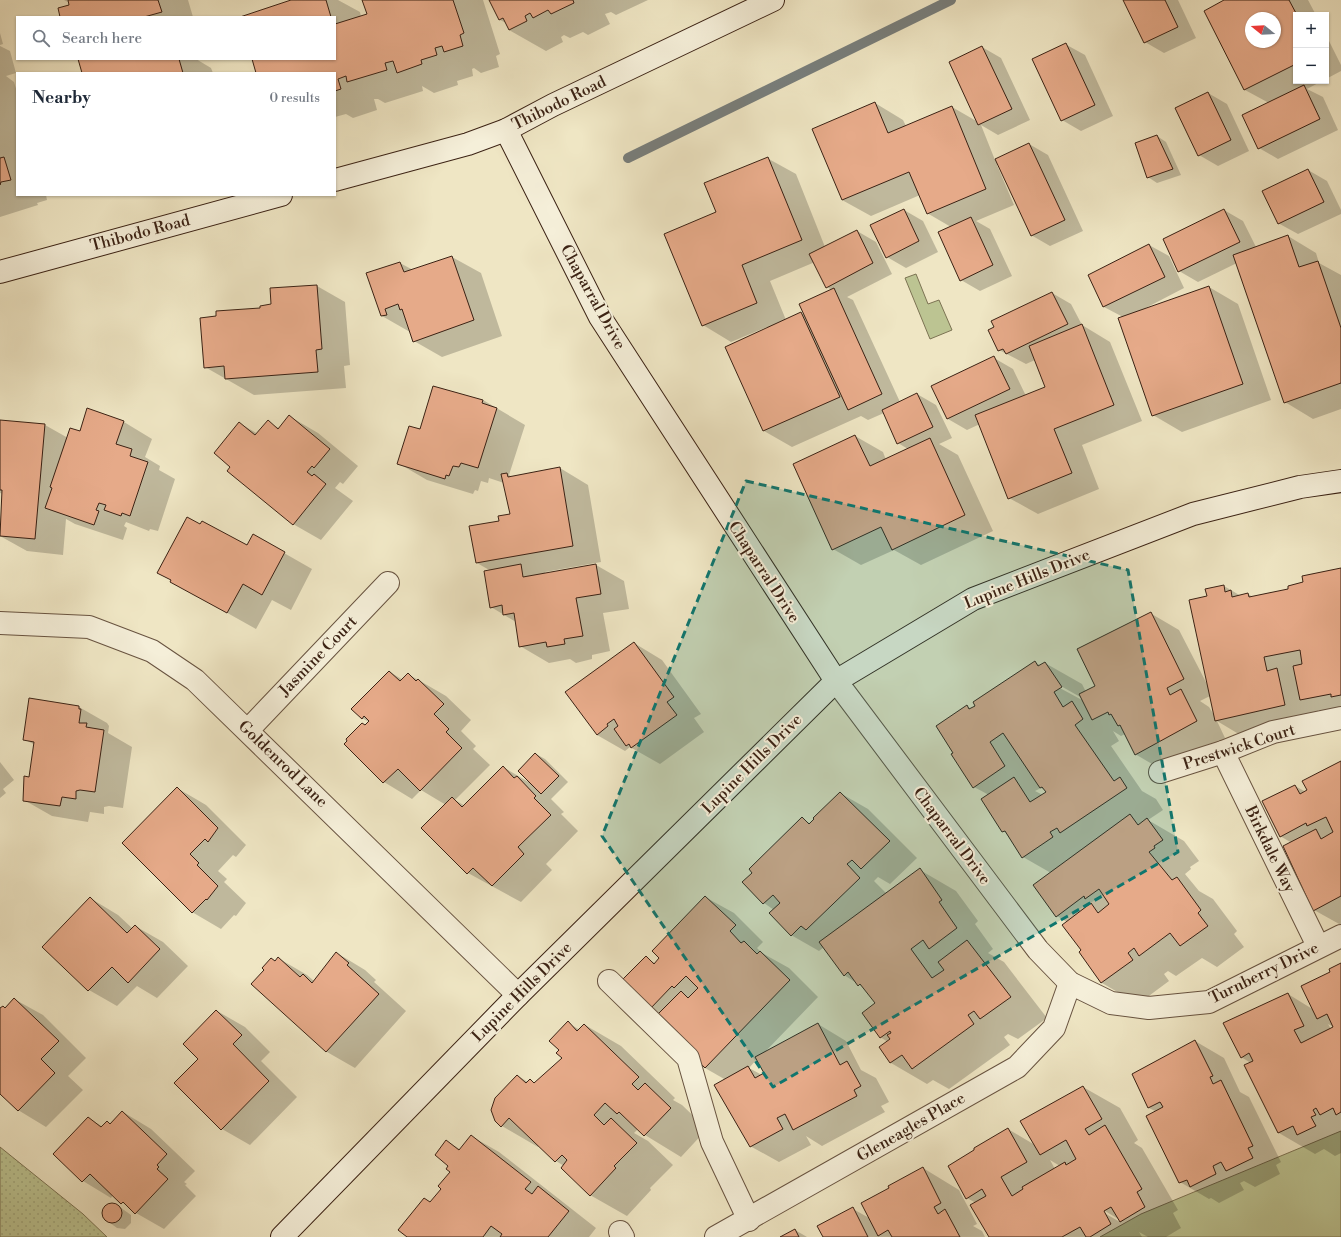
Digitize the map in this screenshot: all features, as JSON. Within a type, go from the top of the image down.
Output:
[{"type":"street","name":"Thibodo Road","points":[[336,180],[468,144],[506,130],[554,105],[773,0]]},
{"type":"street","name":"Chaparral Drive","points":[[506,130],[600,317],[836,681],[1038,950],[1070,982]]},
{"type":"street","name":"Thibodo Road","points":[[0,272],[277,196]]},
{"type":"street","name":"Lupine Hills Drive","points":[[282,1237],[518,995],[836,681],[973,598],[1193,514],[1300,487],[1341,481]]},
{"type":"street","name":"Jasmine Court","points":[[248,730],[388,583]]},
{"type":"street","name":"Goldenrod Lane","points":[[0,624],[89,627],[152,651],[195,680],[248,730],[518,995]]},
{"type":"street","name":"Prestwick Court","points":[[1160,772],[1223,752],[1273,732],[1341,718]]},
{"type":"street","name":"Birkdale Way","points":[[1223,752],[1318,946]]},
{"type":"street","name":"Turnberry Drive","points":[[1070,982],[1111,1003],[1149,1008],[1209,1002],[1318,946],[1341,936]]},
{"type":"street","points":[[609,981],[688,1058],[712,1142],[749,1220]]},
{"type":"street","name":"Gleneagles Place","points":[[716,1237],[749,1220],[1018,1067],[1054,1028],[1070,982]]},
{"type":"highlighted area","points":[[746,481],[1128,570],[1178,852],[773,1087],[602,836]]},
{"type":"green space","points":[[916,274],[928,304],[939,300],[952,330],[930,339],[905,278]]},
{"type":"green space","points":[[1341,1131],[1341,1237],[1100,1237],[1141,1214]]},
{"type":"green space","points":[[0,1147],[83,1214],[107,1237],[0,1237]]},
{"type":"building","points":[[68,0],[158,0],[162,12],[148,16],[60,16],[58,8],[69,5]]},
{"type":"building","points":[[291,0],[326,0],[331,16],[243,16]]},
{"type":"building","points":[[362,0],[453,0],[464,33],[460,35],[463,46],[444,52],[442,46],[435,48],[437,55],[421,60],[422,64],[397,73],[393,61],[385,63],[387,70],[347,82],[346,76],[338,79],[341,89],[336,91],[336,72],[256,72],[252,60],[336,60],[336,24],[367,14]]},
{"type":"building","points":[[489,0],[573,0],[574,3],[551,14],[548,10],[533,18],[530,13],[525,16],[527,21],[509,30],[503,18],[499,20]]},
{"type":"building","points":[[1123,0],[1165,0],[1178,27],[1144,43]]},
{"type":"building","points":[[1224,0],[1289,0],[1295,12],[1293,12],[1293,66],[1244,90],[1204,11]]},
{"type":"building","points":[[1066,43],[1095,105],[1061,121],[1032,59]]},
{"type":"building","points":[[982,46],[1012,109],[978,125],[949,62]]},
{"type":"building","points":[[78,60],[179,60],[183,72],[82,72]]},
{"type":"building","points":[[1304,85],[1320,119],[1258,149],[1242,115]]},
{"type":"building","points":[[1208,92],[1231,140],[1198,156],[1175,108]]},
{"type":"building","points":[[875,102],[888,133],[952,106],[986,189],[927,214],[909,172],[842,200],[812,129]]},
{"type":"building","points":[[1157,135],[1173,169],[1147,178],[1135,143]]},
{"type":"building","points":[[1029,143],[1065,220],[1031,236],[995,159]]},
{"type":"building","points":[[4,157],[11,180],[1,182],[0,185],[0,158]]},
{"type":"building","points":[[768,157],[802,240],[742,265],[757,303],[702,326],[664,234],[716,212],[704,183]]},
{"type":"building","points":[[1308,169],[1324,202],[1278,224],[1262,191]]},
{"type":"building","points":[[904,209],[919,241],[886,258],[870,225]]},
{"type":"building","points":[[1224,209],[1240,242],[1178,272],[1163,239]]},
{"type":"building","points":[[971,217],[993,265],[960,281],[938,232]]},
{"type":"building","points":[[857,230],[873,263],[826,288],[809,254]]},
{"type":"building","points":[[1288,235],[1299,267],[1318,261],[1341,328],[1341,383],[1284,403],[1233,255]]},
{"type":"building","points":[[1149,244],[1165,277],[1103,307],[1088,275]]},
{"type":"building","points":[[452,256],[474,320],[413,342],[402,309],[400,310],[398,304],[385,309],[387,315],[381,316],[366,273],[400,262],[404,272]]},
{"type":"building","points":[[317,285],[322,349],[316,350],[318,372],[225,379],[224,366],[204,368],[200,318],[216,316],[216,311],[260,308],[260,306],[271,304],[270,288]]},
{"type":"building","points":[[1209,286],[1243,384],[1152,416],[1118,318]]},
{"type":"building","points":[[834,288],[882,394],[848,410],[799,304]]},
{"type":"building","points":[[1052,292],[1068,324],[1006,354],[1003,349],[998,351],[988,330],[994,327],[991,321]]},
{"type":"building","points":[[801,312],[840,397],[763,431],[725,347]]},
{"type":"building","points":[[1082,324],[1114,405],[1054,429],[1072,473],[1008,499],[975,415],[1045,387],[1029,346]]},
{"type":"building","points":[[994,356],[1010,389],[947,419],[931,386]]},
{"type":"building","points":[[433,386],[483,400],[482,403],[497,408],[478,468],[461,463],[459,467],[453,466],[449,476],[446,475],[445,479],[397,464],[409,426],[420,429]]},
{"type":"building","points":[[917,393],[933,427],[897,444],[882,410]]},
{"type":"building","points":[[87,408],[124,421],[116,444],[132,449],[130,456],[148,462],[130,516],[122,513],[121,516],[104,510],[106,505],[99,503],[96,510],[99,511],[94,525],[45,508],[52,488],[50,487],[70,428],[80,431]]},
{"type":"building","points":[[289,415],[330,449],[314,468],[312,466],[307,472],[312,476],[314,474],[326,484],[293,525],[227,471],[230,467],[214,453],[239,422],[255,435],[268,420],[278,429]]},
{"type":"building","points":[[0,420],[45,424],[35,539],[0,536],[2,490],[0,490]]},
{"type":"building","points":[[855,435],[870,466],[930,438],[965,515],[892,550],[881,527],[832,550],[793,464]]},
{"type":"building","points":[[560,467],[573,546],[476,563],[469,526],[499,521],[498,516],[510,514],[501,474],[507,473],[508,477]]},
{"type":"building","points":[[187,517],[200,524],[202,521],[247,545],[253,534],[285,552],[262,595],[243,584],[227,613],[170,582],[171,580],[157,573]]},
{"type":"building","points":[[521,564],[523,577],[596,564],[601,594],[576,598],[583,636],[564,639],[565,644],[547,647],[546,642],[519,647],[514,613],[503,615],[502,605],[490,608],[484,571]]},
{"type":"building","points":[[1341,568],[1341,695],[1331,697],[1331,694],[1300,700],[1293,666],[1302,664],[1300,650],[1264,657],[1267,671],[1277,668],[1285,705],[1215,721],[1189,600],[1207,596],[1205,589],[1224,585],[1225,592],[1231,590],[1232,597],[1248,593],[1249,597],[1288,589],[1288,586],[1303,582],[1302,576]]},
{"type":"building","points":[[1151,612],[1184,679],[1167,688],[1170,695],[1181,689],[1197,721],[1135,755],[1120,725],[1118,726],[1111,714],[1109,715],[1108,712],[1092,720],[1079,694],[1095,686],[1077,649]]},
{"type":"building","points":[[634,642],[674,697],[667,702],[677,715],[631,748],[629,744],[626,746],[614,729],[618,726],[614,719],[597,735],[565,692]]},
{"type":"building","points":[[1035,661],[1038,666],[1045,662],[1062,687],[1054,692],[1063,707],[1072,701],[1083,719],[1075,725],[1114,781],[1120,777],[1127,788],[1060,833],[1057,828],[1050,832],[1053,837],[1022,858],[1005,831],[1002,832],[981,799],[1014,777],[1030,802],[1046,792],[1042,787],[1040,788],[1003,733],[990,742],[1005,766],[973,788],[951,754],[953,753],[936,726],[967,705],[969,709],[975,706],[973,702]]},
{"type":"building","points":[[389,671],[400,681],[408,673],[416,681],[418,679],[444,704],[434,714],[449,729],[446,732],[462,748],[420,791],[398,769],[383,783],[344,744],[347,741],[346,739],[362,723],[365,725],[369,721],[364,716],[362,719],[351,709]]},
{"type":"building","points":[[29,698],[79,706],[79,709],[81,709],[79,723],[87,723],[86,727],[104,730],[95,792],[80,790],[76,791],[76,799],[62,797],[60,806],[23,801],[24,776],[29,777],[34,742],[23,740]]},
{"type":"building","points":[[535,753],[559,776],[541,794],[518,771]]},
{"type":"building","points":[[1341,761],[1341,896],[1313,911],[1283,846],[1316,829],[1321,839],[1333,832],[1326,817],[1307,826],[1306,823],[1280,837],[1262,801],[1295,785],[1300,794],[1307,790],[1302,781]]},
{"type":"building","points":[[503,766],[514,778],[517,776],[536,796],[534,798],[551,815],[518,847],[524,854],[492,886],[473,868],[467,874],[421,828],[452,797],[462,807]]},
{"type":"building","points":[[177,787],[218,828],[208,842],[205,839],[190,854],[199,863],[197,865],[218,886],[207,900],[206,899],[192,913],[122,843]]},
{"type":"building","points":[[840,792],[890,841],[861,869],[852,860],[847,864],[860,878],[806,930],[801,926],[791,936],[769,913],[780,903],[773,895],[763,904],[742,882],[752,873],[749,869],[802,817],[809,824],[814,819],[813,818]]},
{"type":"building","points":[[1130,814],[1138,825],[1147,818],[1163,840],[1154,846],[1155,848],[1149,852],[1172,880],[1177,877],[1201,910],[1198,913],[1208,926],[1180,946],[1170,933],[1139,956],[1134,948],[1128,953],[1133,960],[1101,983],[1079,952],[1081,950],[1062,925],[1091,903],[1098,913],[1109,904],[1099,889],[1085,899],[1084,896],[1056,917],[1033,885]]},
{"type":"building","points":[[920,868],[942,900],[939,902],[957,928],[929,949],[923,940],[911,949],[932,978],[944,970],[938,962],[967,940],[1011,997],[980,1019],[974,1011],[968,1015],[974,1024],[912,1069],[902,1055],[890,1063],[879,1047],[890,1039],[887,1035],[891,1033],[890,1031],[880,1038],[862,1013],[875,1003],[860,984],[858,986],[848,972],[844,976],[819,942]]},
{"type":"building","points":[[705,896],[736,925],[730,931],[741,943],[744,941],[757,954],[760,951],[790,980],[705,1068],[655,1017],[681,991],[688,998],[698,988],[686,976],[674,988],[672,986],[649,1010],[620,982],[646,956],[654,964],[659,958],[652,951]]},
{"type":"building","points":[[90,897],[127,933],[135,925],[160,949],[128,983],[112,967],[88,991],[42,947]]},
{"type":"building","points":[[336,952],[349,963],[347,965],[379,994],[326,1052],[251,984],[264,970],[262,968],[271,958],[275,961],[278,957],[300,977],[303,974],[312,983]]},
{"type":"building","points":[[1341,963],[1341,1112],[1336,1115],[1333,1108],[1320,1115],[1316,1108],[1313,1110],[1316,1115],[1311,1117],[1316,1126],[1297,1135],[1293,1126],[1278,1133],[1244,1065],[1253,1061],[1249,1053],[1241,1058],[1223,1023],[1288,993],[1304,1026],[1294,1030],[1301,1043],[1333,1027],[1327,1014],[1317,1019],[1301,986],[1330,972],[1329,969]]},
{"type":"building","points":[[14,998],[59,1041],[41,1059],[55,1073],[18,1111],[0,1094],[0,1008],[3,1006],[5,1008]]},
{"type":"building","points":[[216,1010],[242,1035],[233,1044],[269,1081],[221,1130],[174,1083],[198,1059],[183,1044]]},
{"type":"building","points":[[568,1021],[577,1031],[584,1024],[639,1077],[632,1084],[638,1090],[645,1083],[671,1108],[644,1136],[619,1112],[617,1114],[605,1103],[594,1115],[604,1125],[611,1118],[637,1143],[614,1166],[616,1168],[590,1196],[561,1168],[567,1160],[562,1155],[555,1162],[509,1118],[501,1127],[495,1121],[491,1110],[495,1098],[517,1075],[526,1083],[530,1079],[534,1083],[562,1058],[556,1053],[559,1050],[549,1041]]},
{"type":"building","points":[[818,1023],[840,1065],[847,1061],[861,1086],[854,1090],[857,1096],[793,1130],[785,1114],[777,1118],[783,1129],[750,1147],[714,1085],[748,1066],[755,1078],[764,1073],[755,1057]]},
{"type":"building","points":[[1195,1040],[1213,1076],[1210,1077],[1213,1084],[1221,1080],[1253,1146],[1248,1148],[1253,1158],[1226,1171],[1221,1162],[1213,1166],[1216,1174],[1190,1187],[1187,1180],[1179,1183],[1146,1116],[1163,1107],[1160,1102],[1148,1108],[1132,1074]]},
{"type":"building","points":[[1083,1086],[1102,1119],[1085,1129],[1089,1135],[1105,1125],[1142,1189],[1137,1192],[1145,1207],[1120,1222],[1111,1207],[1104,1211],[1111,1224],[1090,1237],[1086,1237],[1080,1227],[1062,1237],[989,1237],[970,1205],[986,1196],[982,1189],[966,1199],[948,1166],[974,1150],[974,1148],[1008,1128],[1027,1162],[1001,1177],[1012,1196],[1023,1189],[1022,1187],[1065,1162],[1066,1165],[1076,1159],[1066,1140],[1040,1155],[1020,1121]]},
{"type":"building","points":[[122,1111],[167,1154],[157,1165],[159,1167],[157,1169],[168,1179],[135,1214],[123,1202],[121,1204],[90,1174],[82,1182],[53,1154],[88,1117],[101,1127],[107,1121],[110,1124]]},
{"type":"building","points":[[471,1135],[531,1182],[525,1189],[532,1194],[538,1186],[569,1211],[548,1237],[500,1237],[502,1234],[491,1226],[483,1237],[407,1237],[398,1230],[424,1198],[430,1202],[441,1189],[438,1186],[450,1172],[446,1169],[448,1166],[435,1155],[446,1140],[459,1150]]},
{"type":"building","points":[[923,1167],[941,1203],[934,1207],[938,1214],[945,1209],[960,1237],[892,1237],[888,1230],[878,1236],[861,1203]]},
{"type":"building","points":[[108,1203],[116,1203],[122,1209],[122,1217],[116,1223],[108,1223],[102,1217],[102,1209]]},
{"type":"building","points":[[853,1207],[868,1237],[823,1237],[817,1226]]},
{"type":"building","points":[[795,1229],[799,1237],[780,1237]]},
{"type":"waterway","points":[[628,158],[951,0]]}]
